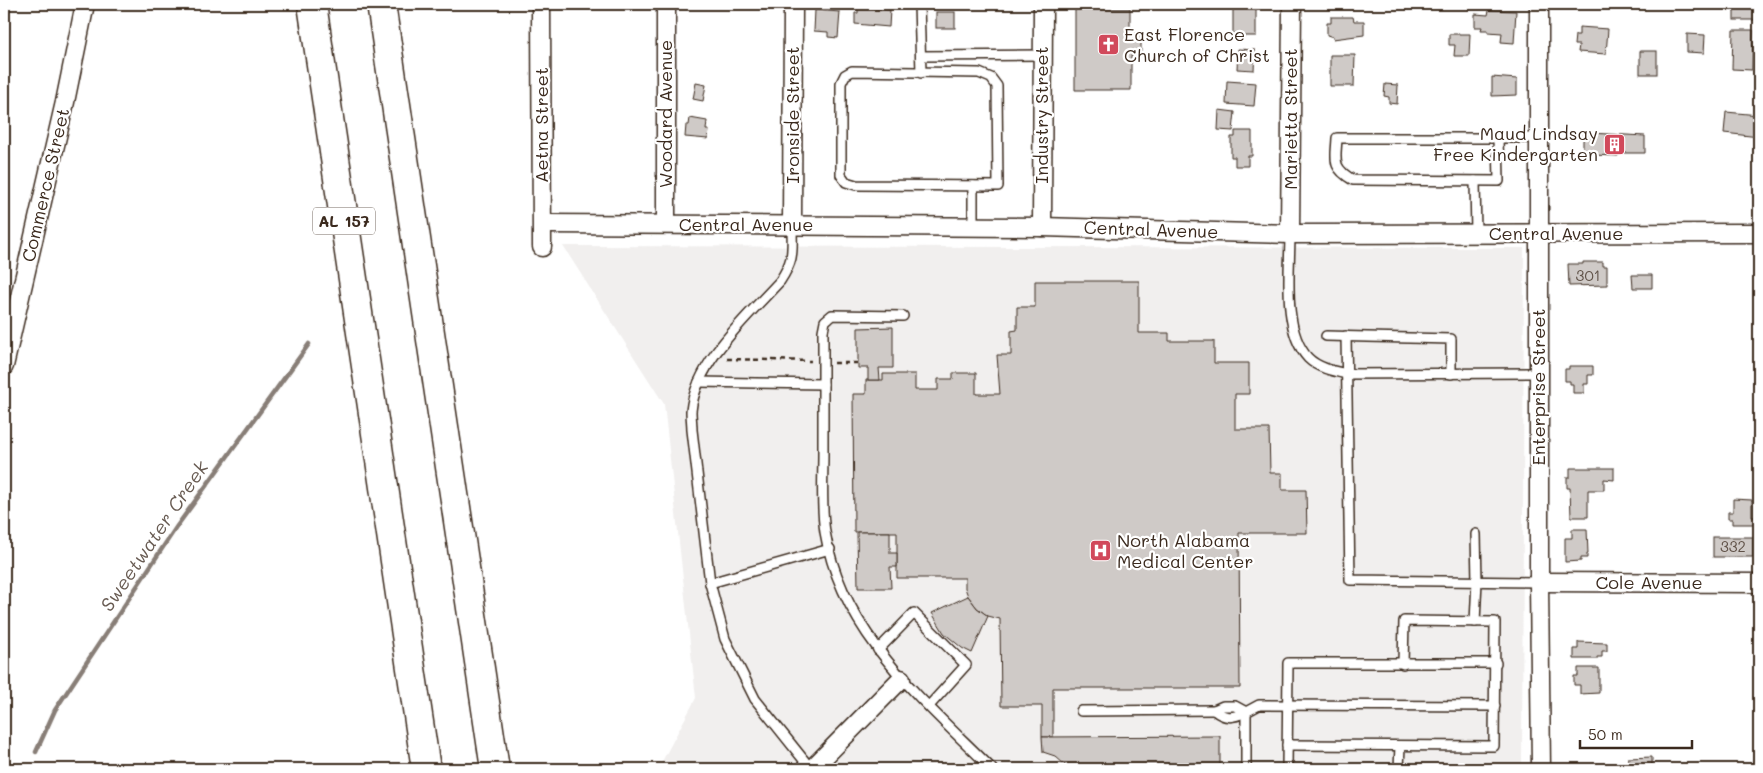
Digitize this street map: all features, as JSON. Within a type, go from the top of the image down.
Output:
[{"type":"highway","name":"AL 157","points":[[312,4],[426,769]]},
{"type":"highway","points":[[381,4],[495,769]]},
{"type":"street","name":"Commerce Street","points":[[4,366],[67,94],[85,4]]},
{"type":"street","name":"Aetna Street","points":[[541,4],[542,247]]},
{"type":"street","name":"Woodard Avenue","points":[[666,4],[666,224]]},
{"type":"street","name":"Ironside Street","points":[[792,225],[793,4]]},
{"type":"street","name":"Industry Street","points":[[1042,227],[1043,4]]},
{"type":"street","name":"Marietta Street","points":[[1290,234],[1292,4]]},
{"type":"street","name":"Enterprise Street","points":[[1540,4],[1540,769]]},
{"type":"street","name":"Central Avenue","points":[[543,224],[973,226],[1290,234],[1759,233]]},
{"type":"street","name":"Cole Avenue","points":[[1539,582],[1759,583]]},
{"type":"street","points":[[812,769],[901,679]]},
{"type":"lane","points":[[919,4],[921,73]]},
{"type":"lane","points":[[921,56],[1043,55]]},
{"type":"lane","points":[[852,71],[979,73],[992,78],[997,86],[998,186],[973,186],[856,185],[846,182],[841,175],[842,83],[845,75],[852,71]]},
{"type":"lane","points":[[1498,138],[1499,181],[1353,180],[1342,173],[1336,164],[1337,138],[1498,138],[1540,138]]},
{"type":"lane","points":[[1475,181],[1476,234]]},
{"type":"lane","points":[[973,186],[973,226]]},
{"type":"lane","points":[[792,225],[792,259],[788,268],[780,281],[716,352],[698,382],[691,411],[710,583],[725,639],[755,699],[812,769]]},
{"type":"lane","points":[[1290,234],[1290,318],[1295,337],[1308,358],[1326,370],[1347,374],[1539,373]]},
{"type":"lane","points":[[903,316],[832,315],[825,321],[823,331],[823,500],[826,532],[830,550],[848,601],[866,634],[901,679],[992,769]]},
{"type":"lane","points":[[1326,336],[1451,339],[1452,374]]},
{"type":"lane","points":[[1346,336],[1350,580],[1539,582]]},
{"type":"lane","points":[[698,382],[823,384]]},
{"type":"lane","points":[[1475,622],[1477,581],[1476,534]]},
{"type":"lane","points":[[710,583],[830,550]]},
{"type":"lane","points":[[878,650],[914,613],[966,665],[929,706]]},
{"type":"lane","points":[[1287,745],[1494,746],[1495,622],[1404,621],[1403,664]]},
{"type":"lane","points":[[1287,769],[1288,664],[1496,663]]},
{"type":"lane","points":[[1246,712],[1259,705],[1495,706]]},
{"type":"lane","points":[[1081,711],[1214,710],[1223,706],[1235,706],[1246,712]]},
{"type":"lane","points":[[1246,712],[1246,769]]},
{"type":"lane","points":[[1399,769],[1400,746]]},
{"type":"path","points":[[716,352],[724,359],[823,363],[858,362]]},
{"type":"shaded area","name":"North Alabama Medical Center","points":[[563,246],[1524,248],[1522,769],[658,769],[696,698],[664,404]]},
{"type":"building","name":"East Florence Church of Christ","points":[[1084,4],[1106,4],[1106,8],[1130,8],[1130,33],[1141,33],[1141,56],[1131,56],[1131,90],[1075,90],[1075,8],[1084,8]]},
{"type":"building","points":[[1233,4],[1256,4],[1256,36],[1233,36]]},
{"type":"building","points":[[1734,4],[1756,4],[1756,20],[1734,20]]},
{"type":"building","points":[[858,7],[890,10],[889,27],[855,24],[855,13],[858,13]]},
{"type":"building","points":[[815,10],[840,12],[838,38],[828,37],[828,32],[814,31]]},
{"type":"building","points":[[1489,10],[1516,11],[1514,43],[1501,42],[1502,33],[1488,32],[1488,30],[1481,30],[1482,27],[1475,27],[1475,14],[1488,15]]},
{"type":"building","points":[[936,12],[955,12],[955,28],[936,28]]},
{"type":"building","points":[[1331,17],[1353,17],[1354,21],[1364,21],[1364,35],[1333,39],[1333,37],[1327,35],[1327,23],[1331,23]]},
{"type":"building","points":[[1579,27],[1608,29],[1606,54],[1578,52],[1579,45],[1574,45],[1575,35],[1579,35]]},
{"type":"building","points":[[1733,30],[1753,30],[1752,70],[1732,69]]},
{"type":"building","points":[[1449,34],[1470,34],[1469,56],[1454,56],[1455,45],[1449,45]]},
{"type":"building","points":[[1687,34],[1705,35],[1704,53],[1687,52]]},
{"type":"building","points":[[1238,49],[1255,50],[1254,70],[1237,69]]},
{"type":"building","points":[[1640,51],[1657,51],[1657,74],[1640,74]]},
{"type":"building","points":[[1330,55],[1355,55],[1354,86],[1330,86]]},
{"type":"building","points":[[1492,77],[1517,79],[1517,95],[1492,96]]},
{"type":"building","points":[[1227,81],[1256,83],[1254,106],[1226,104]]},
{"type":"building","points":[[696,83],[706,85],[703,101],[693,99]]},
{"type":"building","points":[[1385,84],[1398,85],[1397,104],[1389,103],[1389,97],[1384,96]]},
{"type":"building","points":[[1219,110],[1235,112],[1233,131],[1218,130]]},
{"type":"building","points":[[1726,112],[1759,115],[1759,137],[1724,133]]},
{"type":"building","points":[[690,118],[707,121],[708,139],[685,137],[686,125],[689,125]]},
{"type":"building","points":[[1235,131],[1252,131],[1252,156],[1248,156],[1248,166],[1235,166],[1235,157],[1231,157],[1231,137],[1235,137]]},
{"type":"building","name":"Maud Lindsay Free Kindergarten","points":[[1583,134],[1645,136],[1645,153],[1619,153],[1618,156],[1583,153]]},
{"type":"building","points":[[1583,262],[1603,262],[1603,266],[1607,266],[1607,285],[1569,286],[1568,264],[1583,264]]},
{"type":"building","points":[[1632,275],[1652,275],[1652,288],[1633,288]]},
{"type":"building","points":[[1035,281],[1139,281],[1139,333],[1169,333],[1169,341],[1214,341],[1214,363],[1249,363],[1249,394],[1235,394],[1235,429],[1269,429],[1270,473],[1282,473],[1282,490],[1306,490],[1307,533],[1239,533],[1240,688],[1053,688],[1053,737],[1042,737],[1042,706],[1001,706],[1000,619],[988,616],[977,608],[968,596],[965,588],[965,578],[897,578],[897,532],[854,532],[853,394],[866,394],[866,380],[883,380],[883,374],[915,374],[915,390],[938,390],[938,379],[953,379],[953,373],[976,373],[976,394],[1000,394],[997,355],[1011,355],[1011,331],[1017,330],[1017,307],[1035,307]]},
{"type":"building","points":[[893,327],[893,368],[879,368],[880,380],[868,380],[868,368],[858,368],[858,328]]},
{"type":"building","points":[[1569,366],[1593,366],[1593,375],[1588,375],[1588,384],[1584,384],[1584,393],[1573,393],[1573,384],[1570,384],[1570,381],[1565,381],[1565,369],[1569,369]]},
{"type":"building","points":[[1570,468],[1614,468],[1614,480],[1604,479],[1604,490],[1588,490],[1588,517],[1571,517],[1570,488],[1567,488],[1567,477],[1570,477]]},
{"type":"building","points":[[1733,499],[1752,500],[1752,517],[1756,517],[1756,524],[1732,524],[1732,519],[1728,519],[1728,512],[1733,512]]},
{"type":"building","points":[[1572,529],[1587,529],[1588,554],[1587,558],[1581,558],[1581,561],[1565,562],[1565,538],[1572,538]]},
{"type":"building","points":[[857,532],[890,532],[890,553],[897,553],[897,567],[890,567],[891,588],[858,588]]},
{"type":"building","points":[[1713,537],[1753,537],[1753,557],[1713,557]]},
{"type":"building","points":[[968,596],[977,608],[988,616],[972,653],[962,648],[944,633],[932,613]]},
{"type":"building","points":[[1578,642],[1607,643],[1607,651],[1602,651],[1602,657],[1597,657],[1597,659],[1574,659],[1574,649],[1578,649]]},
{"type":"building","points":[[1578,668],[1599,668],[1599,693],[1580,694],[1580,685],[1574,685],[1574,676],[1578,676]]},
{"type":"building","points":[[1220,736],[1220,769],[1068,769],[1055,756],[1043,752],[1042,737]]},
{"type":"building","points":[[1652,757],[1652,769],[1628,769],[1628,758]]},
{"type":"waterway","name":"Sweetwater Creek","points":[[36,752],[55,710],[177,526],[309,344]]},
{"type":"place","name":"East Florence Church of Christ","points":[[1108,45]]},
{"type":"place","name":"Maud Lindsay Free Kindergarten","points":[[1614,144]]},
{"type":"place","name":"North Alabama Medical Center","points":[[1101,551]]}]
